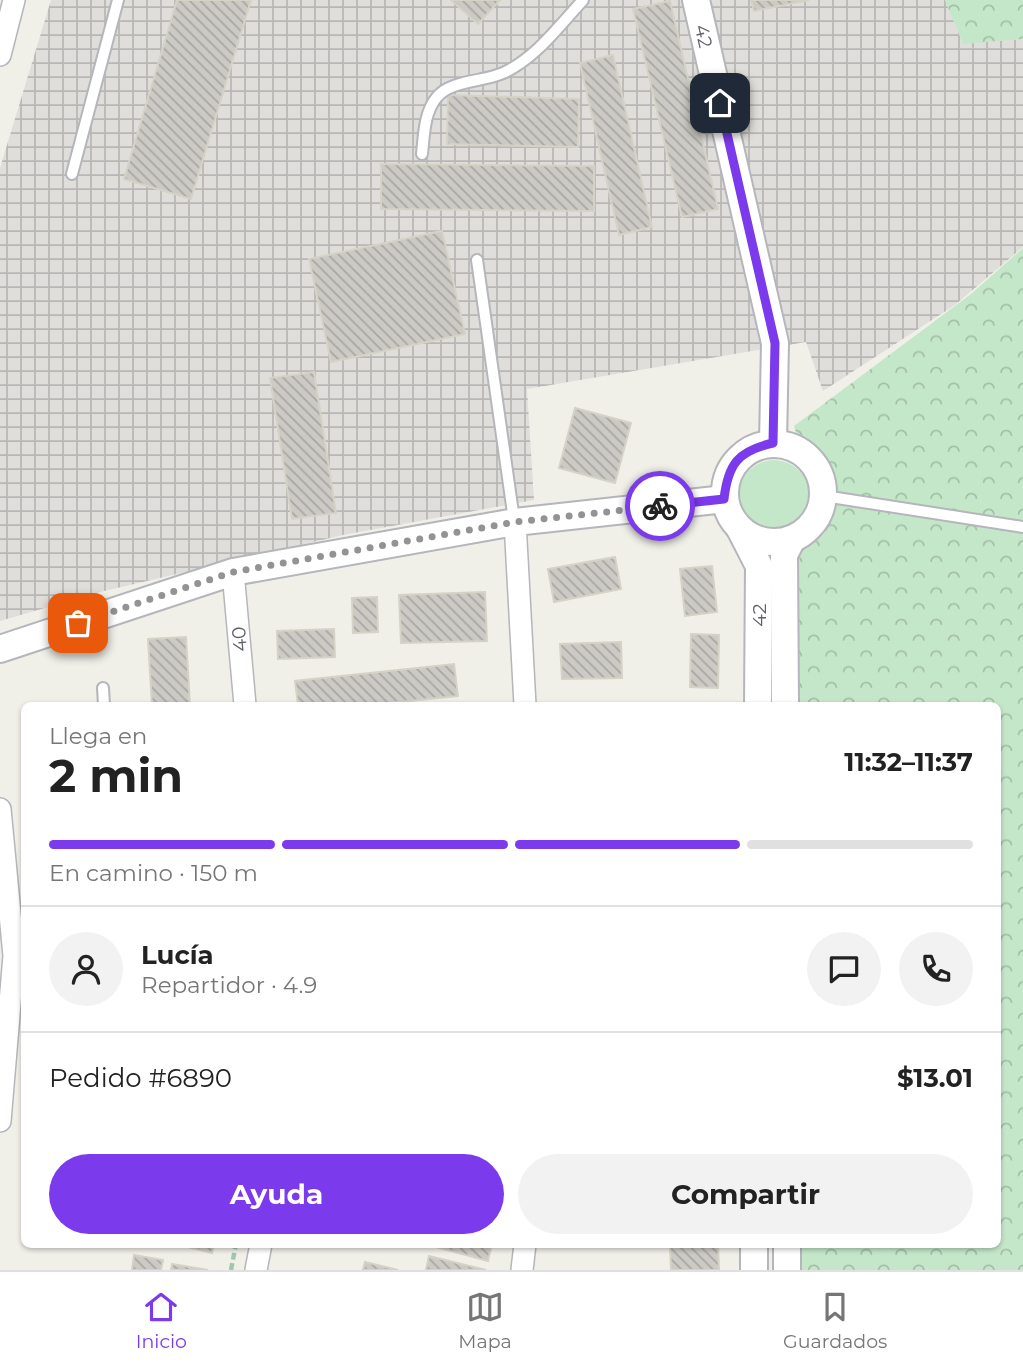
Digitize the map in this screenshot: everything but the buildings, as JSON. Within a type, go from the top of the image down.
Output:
[{"type":"street","points":[[0,55],[14,0]]},
{"type":"street","name":"42","points":[[696,0],[775,343],[773,443]]},
{"type":"street","points":[[0,649],[233,572],[515,522],[724,499],[726,478],[736,460],[753,448],[773,443],[793,447],[810,458],[821,476],[824,495],[819,514],[808,529],[792,539],[779,542],[751,537],[740,529]]},
{"type":"street","name":"42","points":[[724,499],[730,516],[740,529],[759,566],[758,702]]},
{"type":"street","points":[[515,522],[525,702]]},
{"type":"street","name":"42","points":[[785,702],[784,555],[792,539]]},
{"type":"street","name":"40","points":[[233,572],[245,702]]},
{"type":"street","points":[[0,809],[14,956],[0,1121]]},
{"type":"street","points":[[257,1270],[260,1248]]},
{"type":"street","points":[[523,1270],[525,1248]]},
{"type":"street","points":[[754,1248],[754,1270]]},
{"type":"street","points":[[787,1248],[787,1270]]},
{"type":"lane","points":[[72,173],[118,0]]},
{"type":"lane","points":[[422,154],[428,114],[436,97],[447,89],[503,73],[529,57],[583,0]]},
{"type":"lane","points":[[477,260],[515,522]]},
{"type":"lane","points":[[824,495],[1023,527]]},
{"type":"lane","points":[[103,688],[104,702]]},
{"type":"path","points":[[231,1270],[235,1248]]},
{"type":"shaded area","points":[[51,0],[945,0],[963,43],[1023,39],[1023,247],[955,305],[823,391],[806,342],[527,389],[534,500],[343,535],[100,592],[0,621],[0,168]]},
{"type":"green space","points":[[945,0],[1023,0],[1023,39],[963,44]]},
{"type":"green space","points":[[1023,248],[1023,1270],[793,1270],[793,1248],[1001,1248],[1001,702],[789,702],[795,540],[819,516],[826,496],[822,474],[801,449],[794,426],[971,294]]},
{"type":"green space","points":[[774,460],[799,470],[809,495],[799,520],[774,530],[749,520],[739,495],[749,470]]},
{"type":"way so far","points":[[78,623],[233,572],[515,522],[660,506]]},
{"type":"route","points":[[660,506],[724,499],[726,478],[736,460],[753,448],[773,443],[775,343],[720,103]]}]
